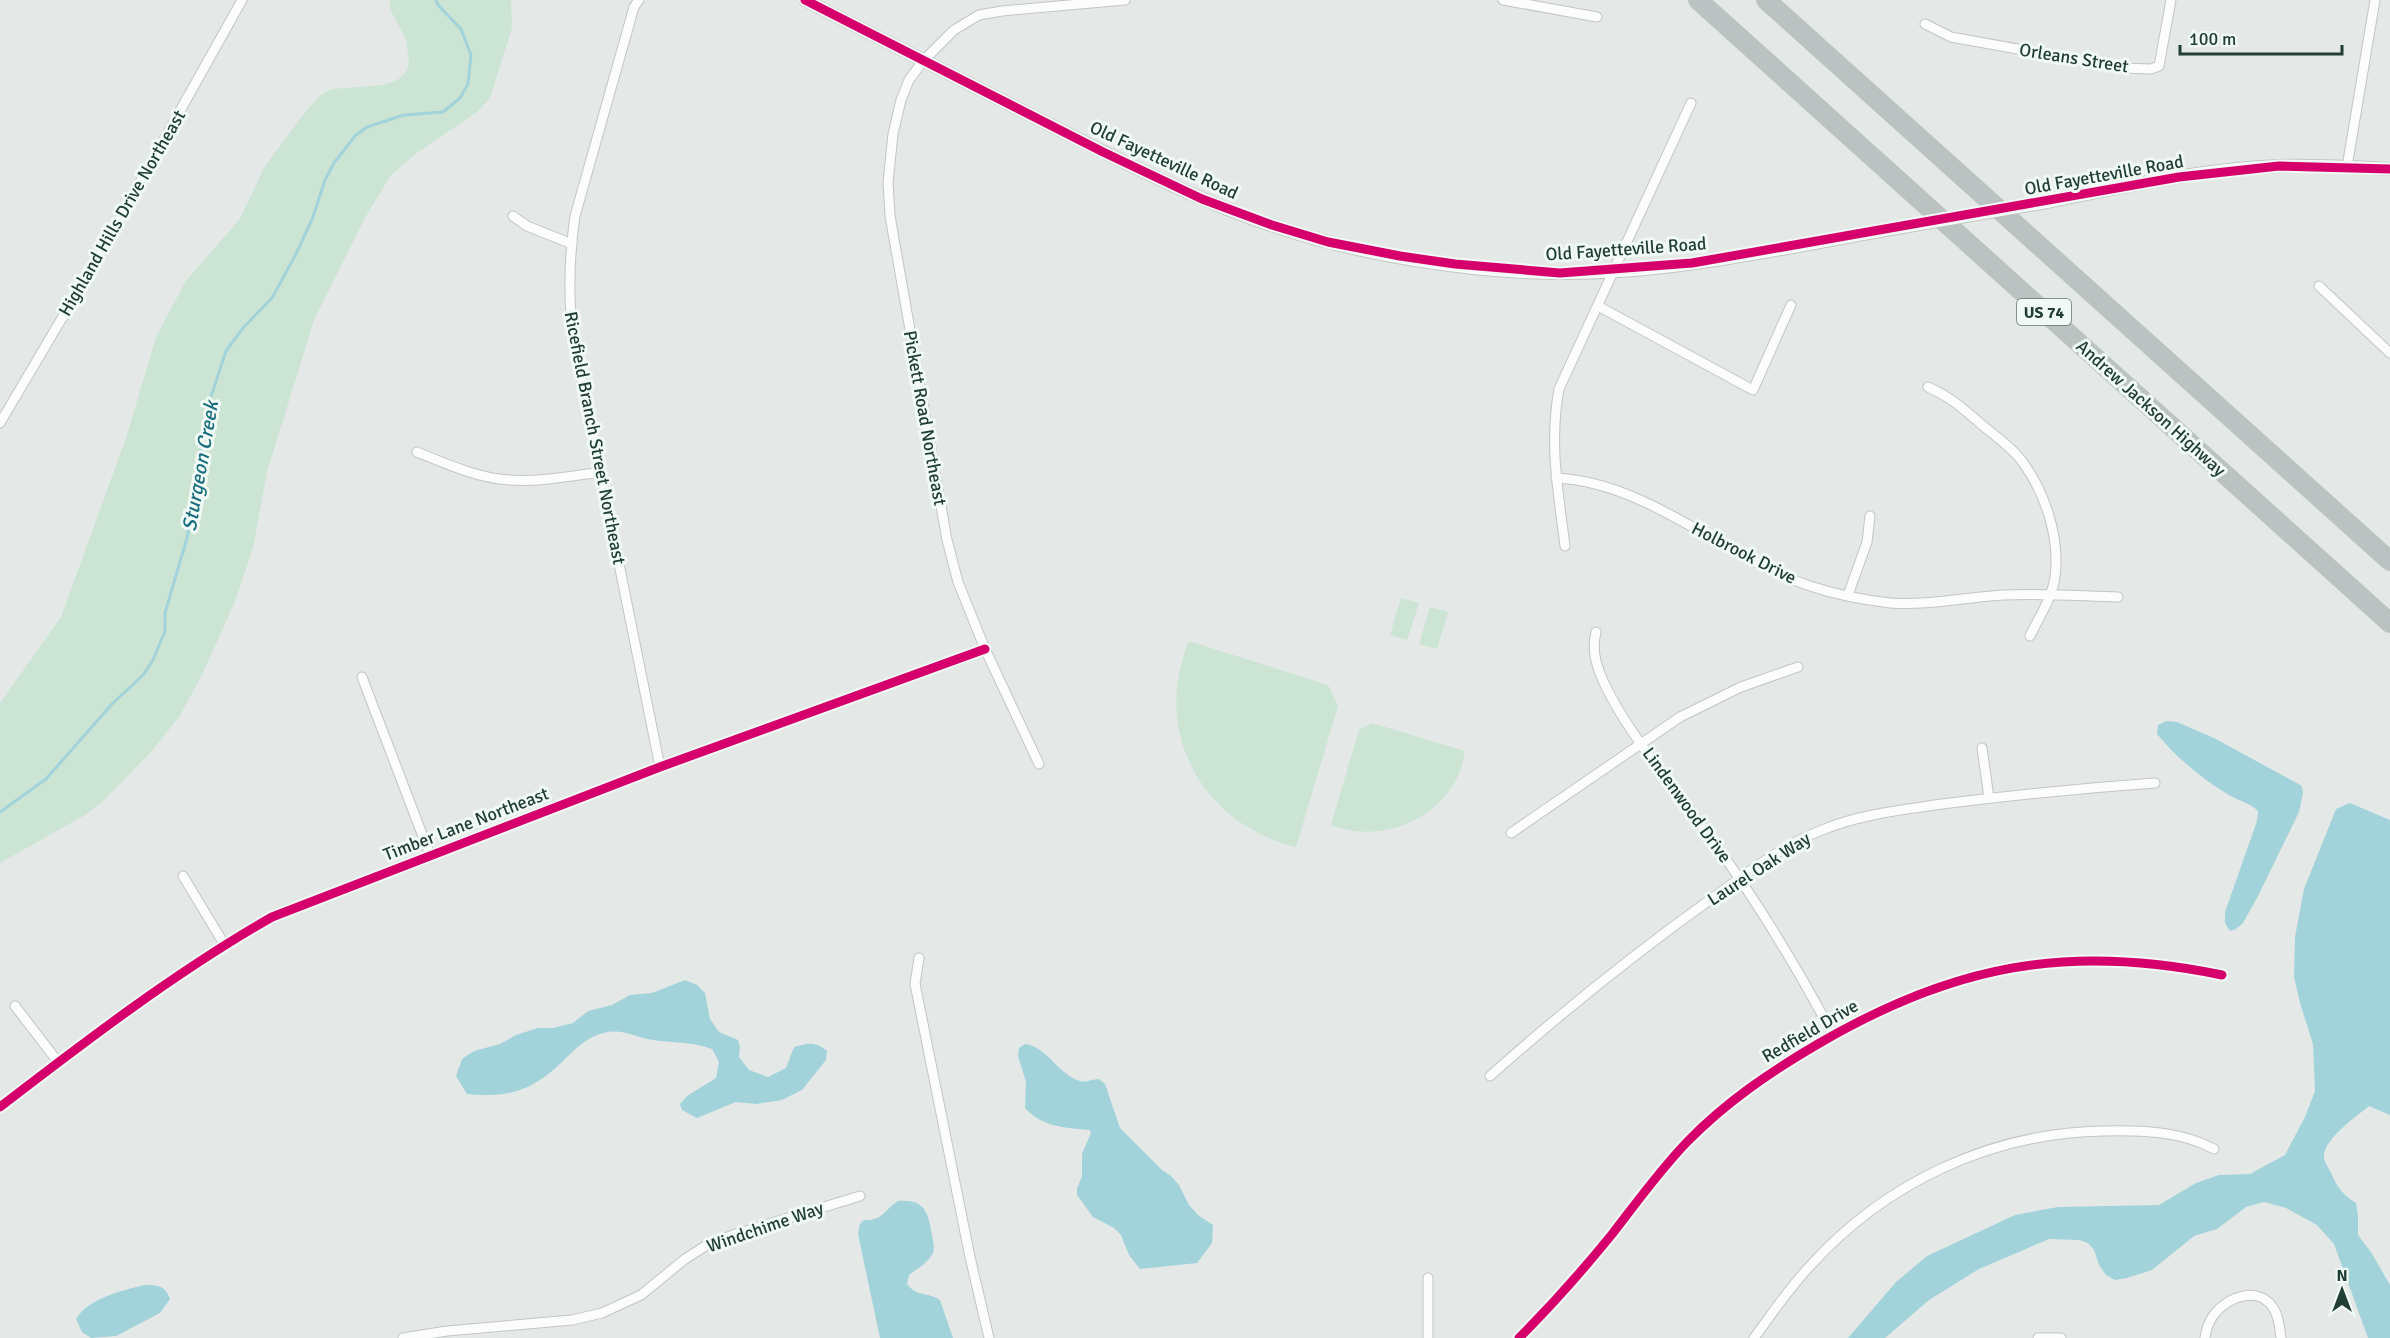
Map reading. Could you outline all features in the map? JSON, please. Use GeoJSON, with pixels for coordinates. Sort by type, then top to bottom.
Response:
{"type":"FeatureCollection","features":[{"type":"Feature","properties":{"kind":"highway","name":"Andrew Jackson Highway"},"geometry":{"type":"LineString","coordinates":[[1698,0],[2390,623]]}},
{"type":"Feature","properties":{"kind":"highway","name":"US 74"},"geometry":{"type":"LineString","coordinates":[[1766,0],[2390,561]]}},
{"type":"Feature","properties":{"kind":"street","name":"Highland Hills Drive Northeast"},"geometry":{"type":"LineString","coordinates":[[0,423],[101,252],[242,0]]}},
{"type":"Feature","properties":{"kind":"street","name":"Old Fayetteville Road"},"geometry":{"type":"LineString","coordinates":[[805,0],[1103,152],[1202,199],[1272,225],[1328,242],[1455,264],[1540,272],[1613,270],[1728,258],[2228,170],[2279,166],[2390,169]]}},
{"type":"Feature","properties":{"kind":"street","name":"Pickett Road Northeast"},"geometry":{"type":"LineString","coordinates":[[1039,764],[985,649],[961,591],[947,540],[890,216],[888,183],[898,111],[909,80],[923,61],[954,30],[980,15],[1002,11],[1125,0]]}},
{"type":"Feature","properties":{"kind":"street"},"geometry":{"type":"LineString","coordinates":[[1503,0],[1597,17]]}},
{"type":"Feature","properties":{"kind":"street","name":"Orleans Street"},"geometry":{"type":"LineString","coordinates":[[1925,24],[1951,37],[2123,68],[2151,69],[2159,66],[2171,0]]}},
{"type":"Feature","properties":{"kind":"street"},"geometry":{"type":"LineString","coordinates":[[2347,167],[2375,0]]}},
{"type":"Feature","properties":{"kind":"street","name":"Ricefield Branch Street Northeast"},"geometry":{"type":"LineString","coordinates":[[635,2],[575,216],[569,302],[572,328],[660,767]]}},
{"type":"Feature","properties":{"kind":"street"},"geometry":{"type":"LineString","coordinates":[[1565,546],[1553,456],[1554,413],[1559,388],[1691,103]]}},
{"type":"Feature","properties":{"kind":"street"},"geometry":{"type":"LineString","coordinates":[[513,216],[527,226],[572,244]]}},
{"type":"Feature","properties":{"kind":"street"},"geometry":{"type":"LineString","coordinates":[[2319,286],[2390,353]]}},
{"type":"Feature","properties":{"kind":"street"},"geometry":{"type":"LineString","coordinates":[[1598,306],[1754,390],[1791,305]]}},
{"type":"Feature","properties":{"kind":"street"},"geometry":{"type":"LineString","coordinates":[[1928,387],[1949,396],[1991,432],[2023,462],[2038,487],[2049,514],[2054,542],[2055,576],[2050,595],[2030,636]]}},
{"type":"Feature","properties":{"kind":"street"},"geometry":{"type":"LineString","coordinates":[[417,452],[481,475],[508,480],[538,480],[602,472]]}},
{"type":"Feature","properties":{"kind":"street","name":"Holbrook Drive"},"geometry":{"type":"LineString","coordinates":[[1556,478],[1579,479],[1609,486],[1710,535],[1782,575],[1811,587],[1848,595],[1891,603],[2005,595],[2118,597]]}},
{"type":"Feature","properties":{"kind":"street"},"geometry":{"type":"LineString","coordinates":[[1848,595],[1867,542],[1870,516]]}},
{"type":"Feature","properties":{"kind":"street","name":"Lindenwood Drive"},"geometry":{"type":"LineString","coordinates":[[1596,632],[1594,652],[1599,672],[1618,709],[1740,878],[1833,1035]]}},
{"type":"Feature","properties":{"kind":"street","name":"Timber Lane Northeast"},"geometry":{"type":"LineString","coordinates":[[0,1107],[58,1062],[224,944],[272,917],[660,767],[985,649]]}},
{"type":"Feature","properties":{"kind":"street"},"geometry":{"type":"LineString","coordinates":[[1512,833],[1680,717],[1722,695],[1798,668]]}},
{"type":"Feature","properties":{"kind":"street"},"geometry":{"type":"LineString","coordinates":[[362,677],[430,855]]}},
{"type":"Feature","properties":{"kind":"street"},"geometry":{"type":"LineString","coordinates":[[1982,748],[1989,798]]}},
{"type":"Feature","properties":{"kind":"street","name":"Laurel Oak Way"},"geometry":{"type":"LineString","coordinates":[[1490,1076],[1587,991],[1740,878],[1806,837],[1842,823],[1891,811],[1989,798],[2155,783]]}},
{"type":"Feature","properties":{"kind":"street"},"geometry":{"type":"LineString","coordinates":[[183,876],[224,944]]}},
{"type":"Feature","properties":{"kind":"street"},"geometry":{"type":"LineString","coordinates":[[919,958],[915,984],[989,1338]]}},
{"type":"Feature","properties":{"kind":"street","name":"Redfield Drive"},"geometry":{"type":"LineString","coordinates":[[1519,1338],[1585,1267],[1655,1179],[1702,1127],[1762,1078],[1833,1035],[1915,995],[1960,979],[2003,968],[2047,962],[2118,960],[2173,966],[2222,975]]}},
{"type":"Feature","properties":{"kind":"street"},"geometry":{"type":"LineString","coordinates":[[15,1006],[58,1062]]}},
{"type":"Feature","properties":{"kind":"street"},"geometry":{"type":"LineString","coordinates":[[1754,1338],[1810,1266],[1852,1226],[1905,1187],[1966,1157],[2028,1139],[2091,1131],[2137,1131],[2178,1136],[2200,1142],[2214,1149]]}},
{"type":"Feature","properties":{"kind":"street","name":"Windchime Way"},"geometry":{"type":"LineString","coordinates":[[402,1338],[475,1334],[572,1320],[602,1313],[641,1295],[685,1259],[707,1245],[860,1196]]}},
{"type":"Feature","properties":{"kind":"street"},"geometry":{"type":"LineString","coordinates":[[1428,1278],[1428,1338]]}},
{"type":"Feature","properties":{"kind":"street"},"geometry":{"type":"LineString","coordinates":[[2205,1338],[2212,1317],[2222,1307],[2240,1296],[2253,1295],[2266,1300],[2275,1310],[2282,1338]]}},
{"type":"Feature","properties":{"kind":"street"},"geometry":{"type":"LineString","coordinates":[[2038,1338],[2061,1338]]}},
{"type":"Feature","properties":{"kind":"green space"},"geometry":{"type":"Polygon","coordinates":[[[390,0],[511,0],[512,28],[490,98],[477,112],[414,155],[391,175],[365,218],[314,320],[267,472],[253,548],[236,599],[202,675],[179,717],[152,751],[102,802],[85,815],[0,863],[0,703],[61,617],[127,435],[156,337],[185,282],[239,220],[265,166],[306,111],[322,94],[332,89],[384,85],[399,79],[406,72],[409,63],[406,40],[390,9],[390,0]]]}},
{"type":"Feature","properties":{"kind":"green space"},"geometry":{"type":"Polygon","coordinates":[[[1401,598],[1419,603],[1407,640],[1390,635],[1401,598]]]}},
{"type":"Feature","properties":{"kind":"green space"},"geometry":{"type":"Polygon","coordinates":[[[1430,607],[1448,612],[1437,649],[1419,644],[1430,607]]]}},
{"type":"Feature","properties":{"kind":"green space"},"geometry":{"type":"Polygon","coordinates":[[[1189,641],[1328,685],[1338,706],[1296,847],[1263,835],[1234,818],[1211,796],[1193,770],[1181,740],[1176,708],[1179,675],[1189,641]]]}},
{"type":"Feature","properties":{"kind":"green space"},"geometry":{"type":"Polygon","coordinates":[[[1372,723],[1465,751],[1459,773],[1448,792],[1434,807],[1416,819],[1395,828],[1352,831],[1331,825],[1359,730],[1372,723]]]}},
{"type":"Feature","properties":{"kind":"water"},"geometry":{"type":"Polygon","coordinates":[[[2166,721],[2177,722],[2214,738],[2302,786],[2299,812],[2258,896],[2243,923],[2230,931],[2225,923],[2225,912],[2257,821],[2258,811],[2229,795],[2190,768],[2157,734],[2158,725],[2166,721]]]}},
{"type":"Feature","properties":{"kind":"water"},"geometry":{"type":"Polygon","coordinates":[[[2350,803],[2390,820],[2390,1115],[2369,1106],[2334,1136],[2328,1144],[2324,1158],[2339,1187],[2356,1203],[2358,1235],[2390,1285],[2390,1338],[2368,1338],[2334,1244],[2317,1225],[2286,1208],[2264,1202],[2246,1207],[2217,1229],[2194,1236],[2152,1270],[2127,1278],[2115,1280],[2106,1275],[2088,1243],[2079,1240],[2049,1239],[1979,1269],[1929,1300],[1885,1338],[1848,1338],[1896,1282],[1927,1256],[2015,1215],[2058,1207],[2159,1205],[2196,1183],[2219,1175],[2250,1174],[2285,1155],[2305,1117],[2315,1091],[2313,1044],[2294,977],[2295,937],[2304,889],[2336,809],[2350,803]]]}},
{"type":"Feature","properties":{"kind":"water"},"geometry":{"type":"Polygon","coordinates":[[[685,980],[697,985],[705,993],[710,1019],[719,1032],[738,1040],[739,1057],[749,1070],[768,1077],[786,1068],[794,1047],[808,1044],[815,1044],[827,1051],[826,1060],[802,1090],[782,1100],[756,1104],[736,1102],[697,1118],[682,1110],[680,1104],[687,1096],[716,1078],[719,1062],[712,1049],[698,1045],[611,1032],[587,1040],[552,1071],[530,1086],[519,1090],[495,1095],[467,1094],[456,1076],[462,1059],[474,1051],[500,1044],[516,1035],[538,1028],[553,1028],[573,1023],[588,1011],[612,1005],[630,995],[652,993],[685,980]]]}},
{"type":"Feature","properties":{"kind":"water"},"geometry":{"type":"Polygon","coordinates":[[[1025,1044],[1047,1055],[1072,1078],[1082,1081],[1099,1079],[1105,1084],[1120,1128],[1171,1176],[1198,1215],[1213,1225],[1212,1243],[1197,1263],[1140,1269],[1129,1255],[1121,1235],[1114,1228],[1093,1217],[1077,1195],[1082,1176],[1082,1154],[1091,1133],[1090,1130],[1047,1123],[1025,1108],[1026,1082],[1018,1056],[1019,1048],[1025,1044]]]}},
{"type":"Feature","properties":{"kind":"water"},"geometry":{"type":"Polygon","coordinates":[[[898,1201],[914,1202],[924,1209],[934,1244],[931,1257],[909,1275],[907,1284],[918,1293],[940,1300],[953,1338],[880,1338],[858,1234],[860,1224],[864,1220],[879,1217],[898,1201]]]}},
{"type":"Feature","properties":{"kind":"water"},"geometry":{"type":"Polygon","coordinates":[[[144,1285],[160,1287],[168,1294],[170,1299],[160,1313],[116,1336],[91,1338],[82,1332],[76,1319],[89,1306],[106,1296],[144,1285]]]}},
{"type":"Feature","properties":{"kind":"waterway","name":"Sturgeon Creek"},"geometry":{"type":"LineString","coordinates":[[0,812],[46,779],[112,704],[143,675],[153,660],[165,631],[165,613],[187,538],[196,494],[205,415],[226,351],[243,328],[272,298],[313,217],[325,180],[334,163],[355,136],[367,127],[404,115],[443,112],[460,98],[468,84],[471,55],[461,29],[436,0]]}},
{"type":"Feature","properties":{"kind":"cycle path"},"geometry":{"type":"LineString","coordinates":[[805,0],[1103,152],[1202,199],[1272,225],[1328,242],[1455,264],[1560,273],[1692,263],[2179,177],[2279,166],[2390,169]]}},
{"type":"Feature","properties":{"kind":"cycle path"},"geometry":{"type":"LineString","coordinates":[[0,1107],[99,1032],[201,960],[272,917],[660,767],[985,649]]}},
{"type":"Feature","properties":{"kind":"cycle path"},"geometry":{"type":"LineString","coordinates":[[1519,1338],[1579,1274],[1667,1164],[1702,1127],[1766,1077],[1818,1044],[1868,1017],[1916,995],[1965,979],[2013,968],[2062,962],[2113,961],[2222,975]]}}]}
